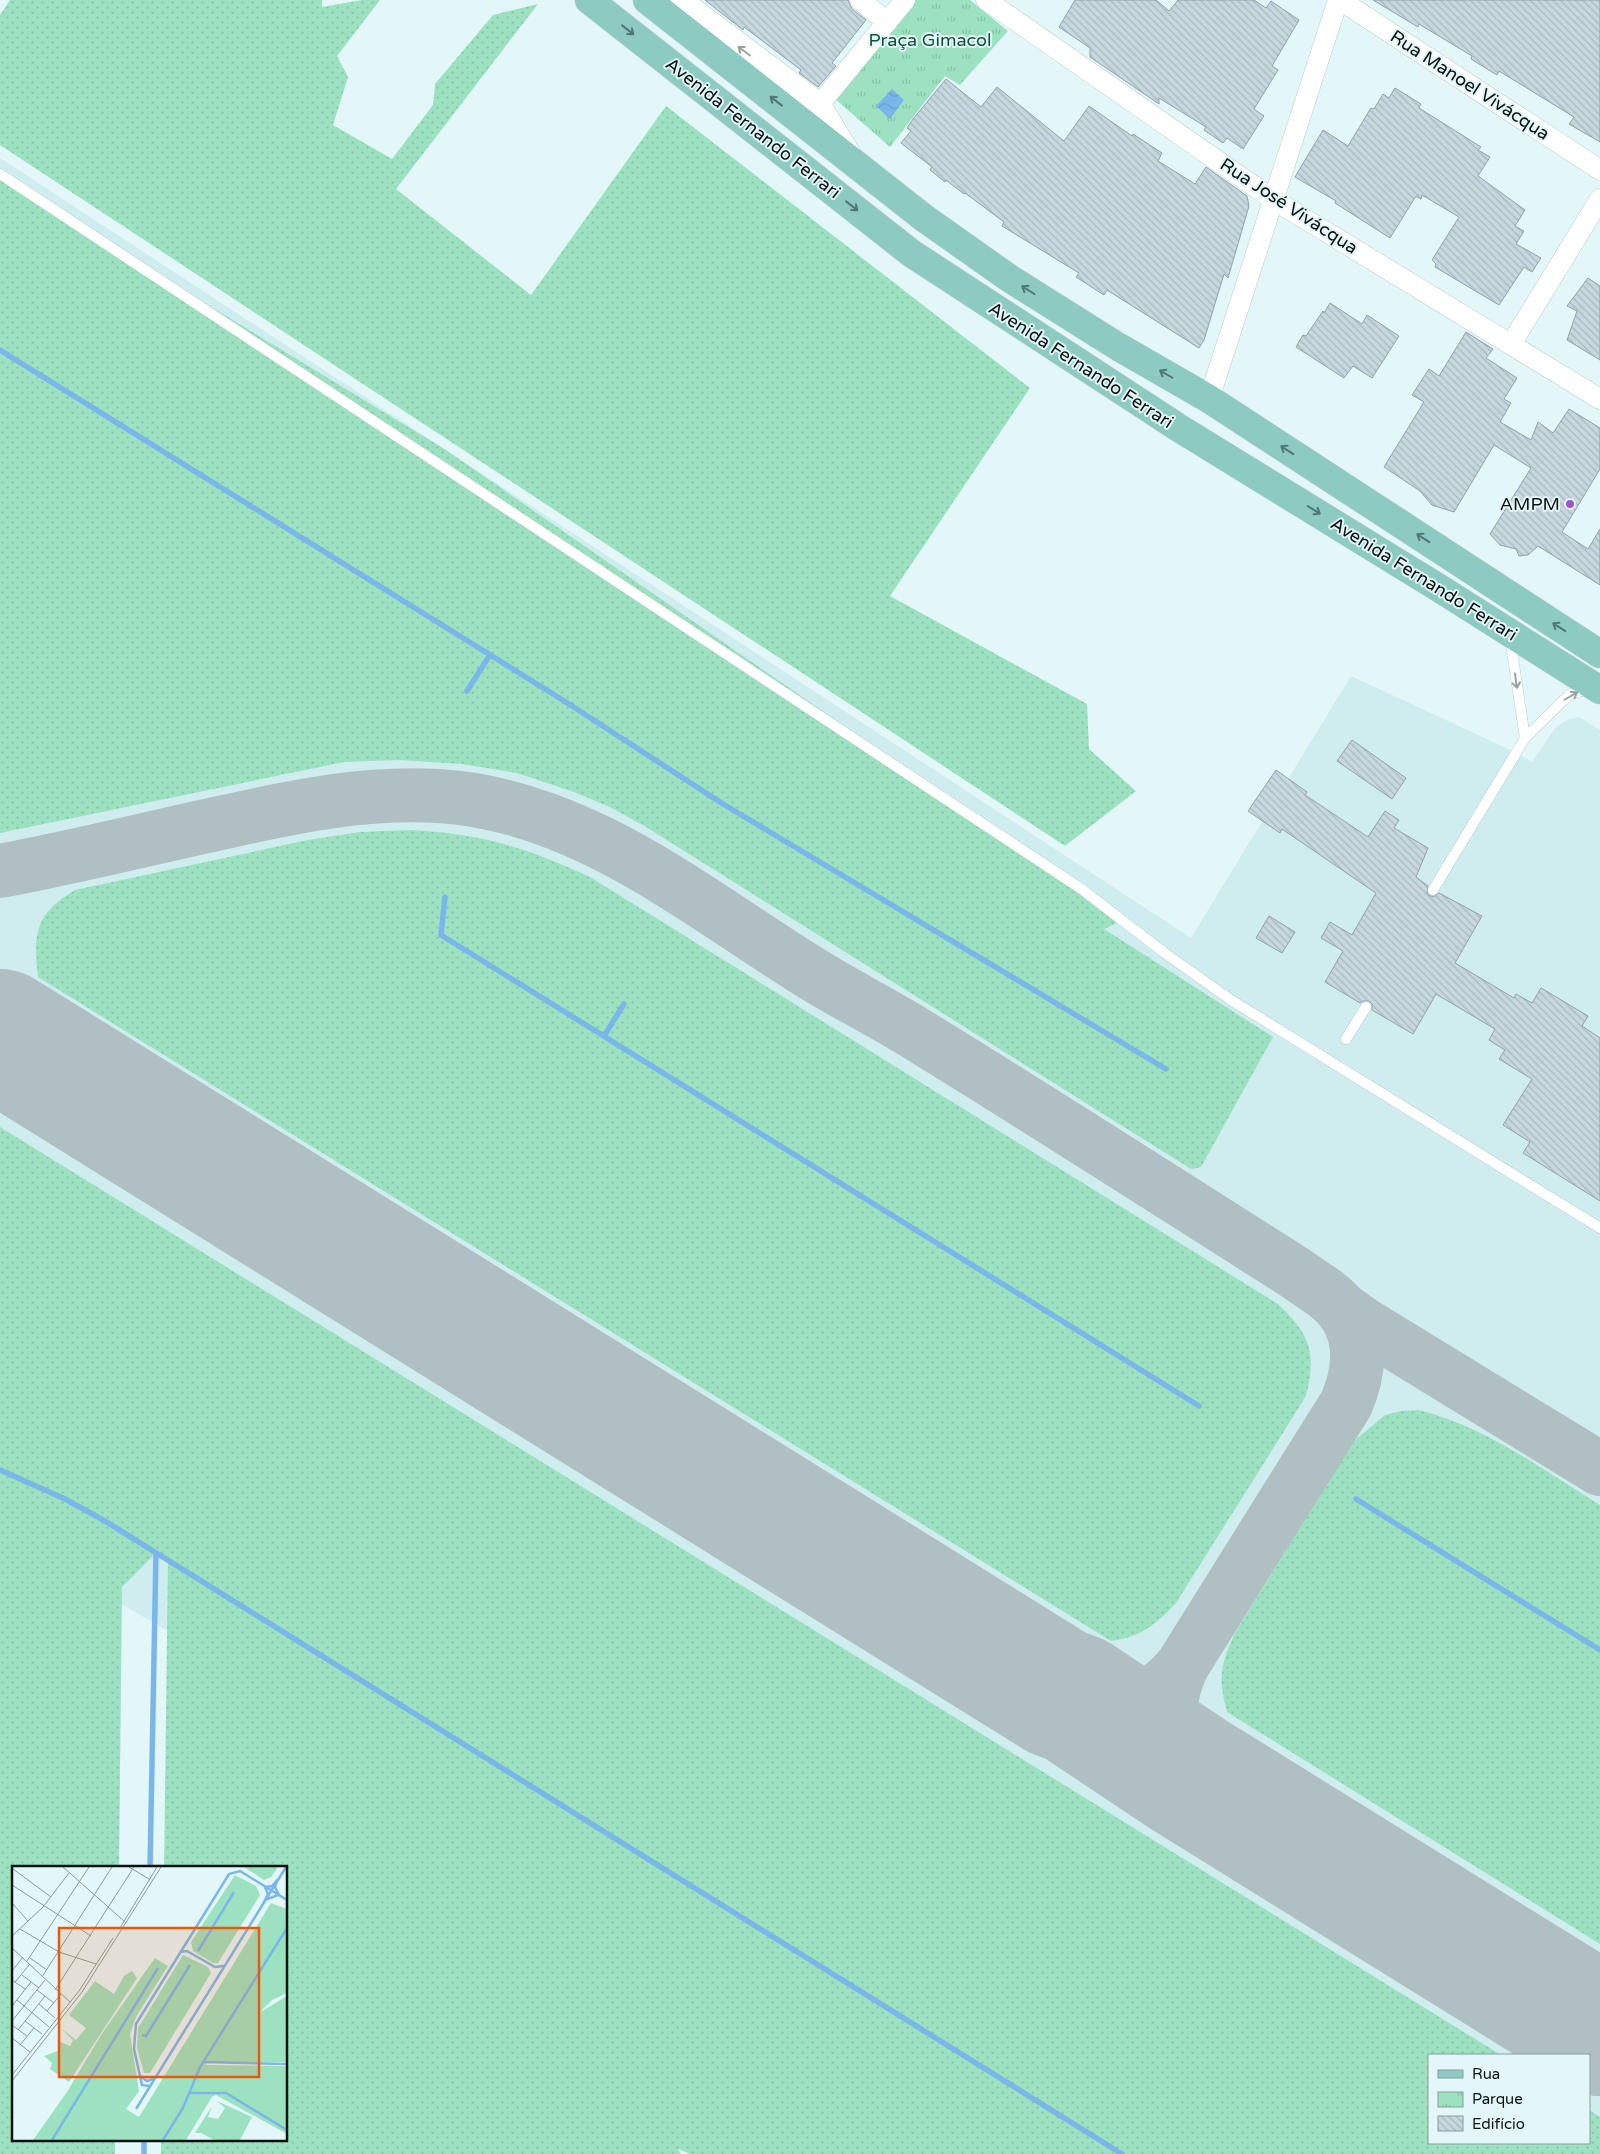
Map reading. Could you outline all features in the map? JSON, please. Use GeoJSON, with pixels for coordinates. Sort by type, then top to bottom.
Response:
{"type":"FeatureCollection","features":[{"type":"Feature","properties":{"kind":"main road","name":"Avenida Fernando Ferrari"},"geometry":{"type":"LineString","coordinates":[[589,0],[911,253],[1137,402],[1599,689]]}},
{"type":"Feature","properties":{"kind":"main road","name":"Avenida Fernando Ferrari"},"geometry":{"type":"LineString","coordinates":[[647,0],[810,114],[849,159],[924,218],[1009,278],[1116,346],[1209,398],[1600,653]]}},
{"type":"Feature","properties":{"kind":"main road"},"geometry":{"type":"LineString","coordinates":[[1209,398],[1228,457]]}},
{"type":"Feature","properties":{"kind":"street","name":"Avenida Fernando Ferrari"},"geometry":{"type":"LineString","coordinates":[[676,0],[810,114]]}},
{"type":"Feature","properties":{"kind":"street"},"geometry":{"type":"LineString","coordinates":[[860,0],[888,22]]}},
{"type":"Feature","properties":{"kind":"street"},"geometry":{"type":"LineString","coordinates":[[810,114],[905,0]]}},
{"type":"Feature","properties":{"kind":"street","name":"Rua José Vivácqua"},"geometry":{"type":"LineString","coordinates":[[986,0],[1274,200],[1600,399]]}},
{"type":"Feature","properties":{"kind":"street"},"geometry":{"type":"LineString","coordinates":[[1209,398],[1339,0]]}},
{"type":"Feature","properties":{"kind":"street","name":"Rua Manoel Vivácqua"},"geometry":{"type":"LineString","coordinates":[[1339,0],[1600,170]]}},
{"type":"Feature","properties":{"kind":"street"},"geometry":{"type":"LineString","coordinates":[[1510,344],[1600,198]]}},
{"type":"Feature","properties":{"kind":"lane"},"geometry":{"type":"LineString","coordinates":[[0,174],[1080,888],[1166,954],[1231,1000],[1600,1228]]}},
{"type":"Feature","properties":{"kind":"lane"},"geometry":{"type":"LineString","coordinates":[[1510,632],[1525,738]]}},
{"type":"Feature","properties":{"kind":"lane"},"geometry":{"type":"LineString","coordinates":[[1433,890],[1525,738],[1570,694],[1599,689]]}},
{"type":"Feature","properties":{"kind":"lane"},"geometry":{"type":"LineString","coordinates":[[1346,1039],[1366,1007]]}},
{"type":"Feature","properties":{"kind":"shaded area"},"geometry":{"type":"Polygon","coordinates":[[[0,158],[1191,938],[1351,676],[1517,753],[1532,762],[1556,727],[1569,719],[1579,717],[1600,730],[1600,2154],[1061,2154],[0,1533],[0,158]]]}},
{"type":"Feature","properties":{"kind":"green space"},"geometry":{"type":"Polygon","coordinates":[[[10,0],[322,0],[322,7],[362,0],[380,0],[337,56],[348,77],[333,125],[392,159],[433,105],[435,84],[493,15],[538,4],[396,189],[531,295],[666,106],[1030,388],[890,596],[1087,704],[1089,749],[1136,791],[1065,846],[0,145],[0,15],[10,0]]]}},
{"type":"Feature","properties":{"kind":"green space","name":"Praça Gimacol"},"geometry":{"type":"Polygon","coordinates":[[[912,0],[970,0],[1008,31],[960,85],[945,76],[890,147],[833,97],[912,0]]]}},
{"type":"Feature","properties":{"kind":"green space"},"geometry":{"type":"Polygon","coordinates":[[[0,178],[446,450],[1124,920],[1104,929],[1273,1037],[1201,1167],[1191,1169],[646,827],[610,807],[574,792],[517,773],[462,764],[399,760],[344,762],[0,833],[0,178]]]}},
{"type":"Feature","properties":{"kind":"green space"},"geometry":{"type":"Polygon","coordinates":[[[410,830],[459,835],[503,844],[524,850],[590,877],[1278,1304],[1289,1315],[1304,1335],[1308,1345],[1311,1368],[1306,1396],[1176,1603],[1169,1611],[1147,1629],[1130,1637],[1111,1641],[38,977],[37,936],[44,916],[75,890],[308,840],[360,832],[410,830]]]}},
{"type":"Feature","properties":{"kind":"green space"},"geometry":{"type":"Polygon","coordinates":[[[0,1127],[1499,2054],[1428,2054],[1428,2144],[1590,2144],[1590,2111],[1600,2117],[1600,2154],[690,2154],[678,2149],[681,2154],[161,2154],[161,2142],[288,2142],[288,1866],[164,1866],[168,1560],[156,1553],[122,1587],[119,1866],[12,1866],[12,2142],[115,2142],[115,2154],[0,2154],[0,1127]]]}},
{"type":"Feature","properties":{"kind":"green space"},"geometry":{"type":"Polygon","coordinates":[[[1419,1410],[1444,1417],[1513,1450],[1600,1505],[1600,1944],[1227,1712],[1222,1690],[1222,1672],[1226,1654],[1235,1633],[1354,1441],[1385,1415],[1401,1411],[1419,1410]]]}},
{"type":"Feature","properties":{"kind":"water"},"geometry":{"type":"Polygon","coordinates":[[[892,89],[904,100],[890,119],[876,106],[892,89]]]}},
{"type":"Feature","properties":{"kind":"building"},"geometry":{"type":"Polygon","coordinates":[[[705,0],[848,0],[852,9],[866,20],[832,63],[836,66],[818,87],[799,73],[801,70],[744,27],[743,30],[705,0]]]}},
{"type":"Feature","properties":{"kind":"building"},"geometry":{"type":"Polygon","coordinates":[[[1075,0],[1156,0],[1169,11],[1178,0],[1254,0],[1266,8],[1271,1],[1299,20],[1272,66],[1278,70],[1254,109],[1264,116],[1243,149],[1227,138],[1223,143],[1204,130],[1206,127],[1159,98],[1159,104],[1090,57],[1090,48],[1059,27],[1075,0]]]}},
{"type":"Feature","properties":{"kind":"building"},"geometry":{"type":"Polygon","coordinates":[[[1373,0],[1600,0],[1600,142],[1569,124],[1574,117],[1499,71],[1497,75],[1471,59],[1472,56],[1419,24],[1418,27],[1373,0]]]}},
{"type":"Feature","properties":{"kind":"building"},"geometry":{"type":"Polygon","coordinates":[[[946,79],[981,107],[997,87],[1064,141],[1089,106],[1132,136],[1133,134],[1162,153],[1158,161],[1195,184],[1206,167],[1247,196],[1249,206],[1228,278],[1224,274],[1204,340],[1199,348],[1107,290],[1104,295],[1076,277],[1079,273],[1002,226],[1004,222],[946,180],[945,182],[930,170],[932,167],[901,143],[911,131],[907,128],[913,119],[946,79]]]}},
{"type":"Feature","properties":{"kind":"building"},"geometry":{"type":"Polygon","coordinates":[[[1395,88],[1421,104],[1419,108],[1481,147],[1478,150],[1490,157],[1478,176],[1525,210],[1515,226],[1524,231],[1516,244],[1541,258],[1532,272],[1524,267],[1499,305],[1435,267],[1436,264],[1432,260],[1459,217],[1422,195],[1421,199],[1416,196],[1390,238],[1335,203],[1336,201],[1295,177],[1323,130],[1348,146],[1371,108],[1374,109],[1383,94],[1389,98],[1395,88]]]}},
{"type":"Feature","properties":{"kind":"building"},"geometry":{"type":"Polygon","coordinates":[[[1588,278],[1600,286],[1600,360],[1567,340],[1577,311],[1567,306],[1588,278]]]}},
{"type":"Feature","properties":{"kind":"building"},"geometry":{"type":"Polygon","coordinates":[[[1330,303],[1362,324],[1367,315],[1399,336],[1372,378],[1353,366],[1344,378],[1296,347],[1303,335],[1306,336],[1330,303]]]}},
{"type":"Feature","properties":{"kind":"building"},"geometry":{"type":"Polygon","coordinates":[[[1466,332],[1493,349],[1486,358],[1517,378],[1504,399],[1511,403],[1500,422],[1531,440],[1538,422],[1553,433],[1569,409],[1600,428],[1600,469],[1562,532],[1588,549],[1600,529],[1600,585],[1538,546],[1528,555],[1519,556],[1516,549],[1500,545],[1490,534],[1531,468],[1494,445],[1454,512],[1432,505],[1420,491],[1384,467],[1424,402],[1412,395],[1429,369],[1439,376],[1466,332]]]}},
{"type":"Feature","properties":{"kind":"building"},"geometry":{"type":"Polygon","coordinates":[[[1352,740],[1406,778],[1392,799],[1337,761],[1352,740]]]}},
{"type":"Feature","properties":{"kind":"building"},"geometry":{"type":"Polygon","coordinates":[[[1276,770],[1307,792],[1305,795],[1368,837],[1385,811],[1399,820],[1394,828],[1428,848],[1416,877],[1428,886],[1427,894],[1433,897],[1439,893],[1482,916],[1455,963],[1514,998],[1516,994],[1532,1003],[1541,988],[1588,1016],[1582,1026],[1600,1038],[1600,1201],[1523,1153],[1530,1142],[1503,1125],[1532,1079],[1499,1059],[1505,1050],[1489,1040],[1495,1029],[1436,994],[1413,1034],[1372,1010],[1372,1004],[1369,1001],[1360,1003],[1325,982],[1343,951],[1321,938],[1330,922],[1352,935],[1376,893],[1282,829],[1280,833],[1248,811],[1276,770]]]}},
{"type":"Feature","properties":{"kind":"building"},"geometry":{"type":"Polygon","coordinates":[[[1269,916],[1295,932],[1282,953],[1256,938],[1269,916]]]}},
{"type":"Feature","properties":{"kind":"waterway"},"geometry":{"type":"LineString","coordinates":[[0,350],[569,704],[723,804],[1166,1069]]}},
{"type":"Feature","properties":{"kind":"waterway"},"geometry":{"type":"LineString","coordinates":[[467,691],[490,655]]}},
{"type":"Feature","properties":{"kind":"waterway"},"geometry":{"type":"LineString","coordinates":[[445,897],[441,935],[1199,1406]]}},
{"type":"Feature","properties":{"kind":"waterway"},"geometry":{"type":"LineString","coordinates":[[604,1036],[624,1004]]}},
{"type":"Feature","properties":{"kind":"waterway"},"geometry":{"type":"LineString","coordinates":[[0,1470],[65,1499],[105,1521],[1122,2154]]}},
{"type":"Feature","properties":{"kind":"waterway"},"geometry":{"type":"LineString","coordinates":[[1356,1499],[1600,1650]]}},
{"type":"Feature","properties":{"kind":"waterway"},"geometry":{"type":"LineString","coordinates":[[150,1866],[156,1553]]}},
{"type":"Feature","properties":{"kind":"waterway"},"geometry":{"type":"LineString","coordinates":[[144,2142],[144,2154]]}},
{"type":"Feature","properties":{"kind":"taxiway"},"geometry":{"type":"LineString","coordinates":[[0,871],[278,811],[357,798],[411,795],[438,796],[490,803],[540,817],[588,837],[634,860],[679,887],[811,973],[958,1060],[1294,1272],[1326,1294],[1365,1325],[1600,1469]]}},
{"type":"Feature","properties":{"kind":"taxiway"},"geometry":{"type":"LineString","coordinates":[[1075,1699],[1107,1704],[1134,1701],[1158,1689],[1182,1666],[1346,1404],[1355,1376],[1357,1348],[1350,1322],[1342,1309],[1331,1298]]}},
{"type":"Feature","properties":{"kind":"taxiway"},"geometry":{"type":"LineString","coordinates":[[1182,1666],[1172,1696],[1171,1708],[1174,1733],[1189,1775]]}},
{"type":"Feature","properties":{"kind":"runway"},"geometry":{"type":"LineString","coordinates":[[0,1035],[1058,1693],[1075,1699],[1189,1775],[1600,2030]]}},
{"type":"Feature","properties":{"kind":"place","name":"AMPM"},"geometry":{"type":"Point","coordinates":[1570,504]}}]}
